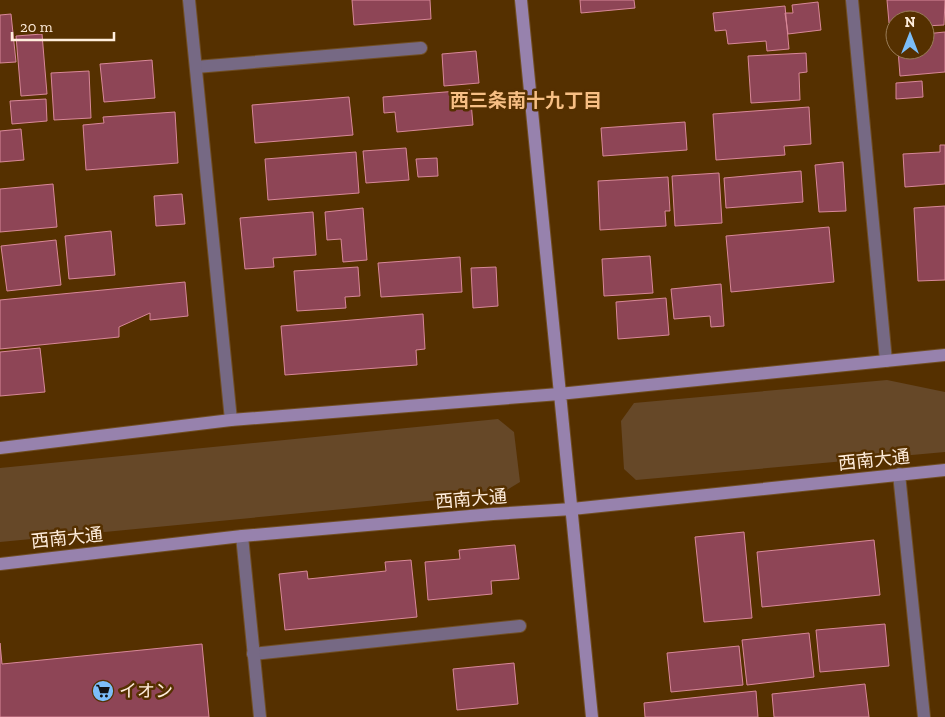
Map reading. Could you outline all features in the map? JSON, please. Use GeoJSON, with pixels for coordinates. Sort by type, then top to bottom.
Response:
{"type":"FeatureCollection","features":[{"type":"Feature","properties":{"kind":"street"},"geometry":{"type":"LineString","coordinates":[[189,0],[231,420]]}},
{"type":"Feature","properties":{"kind":"street"},"geometry":{"type":"LineString","coordinates":[[521,0],[592,717]]}},
{"type":"Feature","properties":{"kind":"street"},"geometry":{"type":"LineString","coordinates":[[852,0],[886,360]]}},
{"type":"Feature","properties":{"kind":"street"},"geometry":{"type":"LineString","coordinates":[[196,67],[421,48]]}},
{"type":"Feature","properties":{"kind":"street"},"geometry":{"type":"LineString","coordinates":[[0,448],[231,420],[559,394],[945,355]]}},
{"type":"Feature","properties":{"kind":"street","name":"西南大通"},"geometry":{"type":"LineString","coordinates":[[0,564],[242,536],[572,509],[945,470]]}},
{"type":"Feature","properties":{"kind":"street"},"geometry":{"type":"LineString","coordinates":[[899,474],[924,717]]}},
{"type":"Feature","properties":{"kind":"street"},"geometry":{"type":"LineString","coordinates":[[242,536],[260,717]]}},
{"type":"Feature","properties":{"kind":"street"},"geometry":{"type":"LineString","coordinates":[[253,654],[520,626]]}},
{"type":"Feature","properties":{"kind":"shaded area"},"geometry":{"type":"Polygon","coordinates":[[[887,380],[945,392],[945,452],[636,480],[624,469],[621,421],[634,403],[887,380]]]}},
{"type":"Feature","properties":{"kind":"shaded area"},"geometry":{"type":"Polygon","coordinates":[[[498,419],[514,432],[520,482],[500,494],[0,542],[0,468],[498,419]]]}},
{"type":"Feature","properties":{"kind":"building"},"geometry":{"type":"Polygon","coordinates":[[[352,0],[430,0],[431,19],[354,25],[352,0]]]}},
{"type":"Feature","properties":{"kind":"building"},"geometry":{"type":"Polygon","coordinates":[[[580,0],[634,0],[635,8],[581,13],[580,0]]]}},
{"type":"Feature","properties":{"kind":"building"},"geometry":{"type":"Polygon","coordinates":[[[887,0],[945,0],[944,25],[935,25],[935,10],[888,10],[887,0]]]}},
{"type":"Feature","properties":{"kind":"building"},"geometry":{"type":"Polygon","coordinates":[[[818,2],[821,30],[788,34],[785,13],[793,13],[792,5],[818,2]]]}},
{"type":"Feature","properties":{"kind":"building"},"geometry":{"type":"Polygon","coordinates":[[[785,6],[789,49],[767,51],[766,41],[728,44],[726,30],[715,31],[713,13],[785,6]]]}},
{"type":"Feature","properties":{"kind":"building"},"geometry":{"type":"Polygon","coordinates":[[[11,14],[16,62],[0,63],[0,15],[11,14]]]}},
{"type":"Feature","properties":{"kind":"building"},"geometry":{"type":"Polygon","coordinates":[[[945,32],[945,72],[900,76],[899,60],[935,60],[935,33],[945,32]]]}},
{"type":"Feature","properties":{"kind":"building"},"geometry":{"type":"Polygon","coordinates":[[[42,34],[47,94],[21,96],[16,36],[42,34]]]}},
{"type":"Feature","properties":{"kind":"building"},"geometry":{"type":"Polygon","coordinates":[[[476,51],[479,83],[444,86],[442,54],[476,51]]]}},
{"type":"Feature","properties":{"kind":"building"},"geometry":{"type":"Polygon","coordinates":[[[806,53],[807,72],[799,73],[800,100],[751,103],[748,56],[806,53]]]}},
{"type":"Feature","properties":{"kind":"building"},"geometry":{"type":"Polygon","coordinates":[[[152,60],[155,98],[104,102],[100,64],[152,60]]]}},
{"type":"Feature","properties":{"kind":"building"},"geometry":{"type":"Polygon","coordinates":[[[89,71],[91,118],[54,120],[51,73],[89,71]]]}},
{"type":"Feature","properties":{"kind":"building"},"geometry":{"type":"Polygon","coordinates":[[[922,81],[923,97],[896,99],[896,83],[922,81]]]}},
{"type":"Feature","properties":{"kind":"building"},"geometry":{"type":"Polygon","coordinates":[[[470,90],[473,125],[397,132],[395,112],[384,113],[383,97],[470,90]]]}},
{"type":"Feature","properties":{"kind":"building"},"geometry":{"type":"Polygon","coordinates":[[[349,97],[353,135],[255,143],[252,105],[349,97]]]}},
{"type":"Feature","properties":{"kind":"building"},"geometry":{"type":"Polygon","coordinates":[[[46,99],[47,121],[12,124],[10,101],[46,99]]]}},
{"type":"Feature","properties":{"kind":"building"},"geometry":{"type":"Polygon","coordinates":[[[809,107],[811,144],[784,146],[785,155],[716,160],[713,114],[809,107]]]}},
{"type":"Feature","properties":{"kind":"building"},"geometry":{"type":"Polygon","coordinates":[[[175,112],[178,163],[86,170],[83,125],[104,123],[103,117],[175,112]]]}},
{"type":"Feature","properties":{"kind":"building"},"geometry":{"type":"Polygon","coordinates":[[[685,122],[687,150],[603,156],[601,128],[685,122]]]}},
{"type":"Feature","properties":{"kind":"building"},"geometry":{"type":"Polygon","coordinates":[[[21,129],[24,160],[0,162],[0,131],[21,129]]]}},
{"type":"Feature","properties":{"kind":"building"},"geometry":{"type":"Polygon","coordinates":[[[940,145],[945,145],[945,184],[905,187],[903,154],[940,152],[940,145]]]}},
{"type":"Feature","properties":{"kind":"building"},"geometry":{"type":"Polygon","coordinates":[[[406,148],[409,180],[366,183],[363,151],[406,148]]]}},
{"type":"Feature","properties":{"kind":"building"},"geometry":{"type":"Polygon","coordinates":[[[356,152],[359,193],[268,200],[265,159],[356,152]]]}},
{"type":"Feature","properties":{"kind":"building"},"geometry":{"type":"Polygon","coordinates":[[[437,158],[438,176],[418,177],[416,159],[437,158]]]}},
{"type":"Feature","properties":{"kind":"building"},"geometry":{"type":"Polygon","coordinates":[[[843,162],[846,211],[819,212],[815,165],[843,162]]]}},
{"type":"Feature","properties":{"kind":"building"},"geometry":{"type":"Polygon","coordinates":[[[801,171],[803,202],[726,208],[724,178],[801,171]]]}},
{"type":"Feature","properties":{"kind":"building"},"geometry":{"type":"Polygon","coordinates":[[[719,173],[722,223],[675,226],[672,176],[719,173]]]}},
{"type":"Feature","properties":{"kind":"building"},"geometry":{"type":"Polygon","coordinates":[[[668,177],[670,211],[665,211],[666,226],[600,230],[598,181],[668,177]]]}},
{"type":"Feature","properties":{"kind":"building"},"geometry":{"type":"Polygon","coordinates":[[[53,184],[57,227],[0,232],[0,189],[53,184]]]}},
{"type":"Feature","properties":{"kind":"building"},"geometry":{"type":"Polygon","coordinates":[[[182,194],[185,224],[156,226],[154,196],[182,194]]]}},
{"type":"Feature","properties":{"kind":"building"},"geometry":{"type":"Polygon","coordinates":[[[945,206],[945,280],[918,281],[914,208],[945,206]]]}},
{"type":"Feature","properties":{"kind":"building"},"geometry":{"type":"Polygon","coordinates":[[[363,208],[367,260],[343,262],[341,239],[327,240],[325,212],[363,208]]]}},
{"type":"Feature","properties":{"kind":"building"},"geometry":{"type":"Polygon","coordinates":[[[313,212],[316,255],[273,258],[274,267],[245,269],[240,218],[313,212]]]}},
{"type":"Feature","properties":{"kind":"building"},"geometry":{"type":"Polygon","coordinates":[[[829,227],[834,282],[731,292],[726,236],[829,227]]]}},
{"type":"Feature","properties":{"kind":"building"},"geometry":{"type":"Polygon","coordinates":[[[111,231],[115,275],[69,279],[65,236],[111,231]]]}},
{"type":"Feature","properties":{"kind":"building"},"geometry":{"type":"Polygon","coordinates":[[[56,240],[61,285],[7,291],[1,246],[56,240]]]}},
{"type":"Feature","properties":{"kind":"building"},"geometry":{"type":"Polygon","coordinates":[[[650,256],[653,293],[604,296],[602,259],[650,256]]]}},
{"type":"Feature","properties":{"kind":"building"},"geometry":{"type":"Polygon","coordinates":[[[460,257],[462,292],[381,297],[378,263],[460,257]]]}},
{"type":"Feature","properties":{"kind":"building"},"geometry":{"type":"Polygon","coordinates":[[[358,267],[360,296],[345,297],[346,308],[297,311],[294,271],[358,267]]]}},
{"type":"Feature","properties":{"kind":"building"},"geometry":{"type":"Polygon","coordinates":[[[496,267],[498,306],[473,308],[471,268],[496,267]]]}},
{"type":"Feature","properties":{"kind":"building"},"geometry":{"type":"Polygon","coordinates":[[[185,282],[188,316],[150,320],[150,313],[119,327],[119,337],[0,349],[0,300],[185,282]]]}},
{"type":"Feature","properties":{"kind":"building"},"geometry":{"type":"Polygon","coordinates":[[[721,284],[724,326],[711,327],[710,316],[674,319],[671,289],[721,284]]]}},
{"type":"Feature","properties":{"kind":"building"},"geometry":{"type":"Polygon","coordinates":[[[666,298],[669,335],[618,339],[616,302],[666,298]]]}},
{"type":"Feature","properties":{"kind":"building"},"geometry":{"type":"Polygon","coordinates":[[[423,314],[425,349],[416,350],[417,365],[285,375],[281,326],[423,314]]]}},
{"type":"Feature","properties":{"kind":"building"},"geometry":{"type":"Polygon","coordinates":[[[40,348],[45,392],[0,396],[0,352],[40,348]]]}},
{"type":"Feature","properties":{"kind":"building"},"geometry":{"type":"Polygon","coordinates":[[[744,532],[752,618],[704,622],[695,537],[744,532]]]}},
{"type":"Feature","properties":{"kind":"building"},"geometry":{"type":"Polygon","coordinates":[[[874,540],[880,595],[762,607],[757,552],[874,540]]]}},
{"type":"Feature","properties":{"kind":"building"},"geometry":{"type":"Polygon","coordinates":[[[515,545],[519,579],[491,581],[492,594],[428,600],[425,562],[460,559],[459,550],[515,545]]]}},
{"type":"Feature","properties":{"kind":"building"},"geometry":{"type":"Polygon","coordinates":[[[411,560],[417,617],[285,630],[279,574],[307,571],[308,579],[386,571],[385,562],[411,560]]]}},
{"type":"Feature","properties":{"kind":"building"},"geometry":{"type":"Polygon","coordinates":[[[885,624],[889,666],[820,672],[816,630],[885,624]]]}},
{"type":"Feature","properties":{"kind":"building"},"geometry":{"type":"Polygon","coordinates":[[[809,633],[814,677],[747,685],[742,640],[809,633]]]}},
{"type":"Feature","properties":{"kind":"building","name":"イオン"},"geometry":{"type":"Polygon","coordinates":[[[0,643],[2,664],[202,644],[209,717],[0,717],[0,643]]]}},
{"type":"Feature","properties":{"kind":"building"},"geometry":{"type":"Polygon","coordinates":[[[739,646],[743,685],[671,692],[667,653],[739,646]]]}},
{"type":"Feature","properties":{"kind":"building"},"geometry":{"type":"Polygon","coordinates":[[[514,663],[518,704],[457,710],[453,669],[514,663]]]}},
{"type":"Feature","properties":{"kind":"building"},"geometry":{"type":"Polygon","coordinates":[[[865,684],[869,717],[774,717],[772,694],[865,684]]]}},
{"type":"Feature","properties":{"kind":"building"},"geometry":{"type":"Polygon","coordinates":[[[756,691],[758,717],[645,717],[644,703],[756,691]]]}},
{"type":"Feature","properties":{"kind":"place","name":"イオン"},"geometry":{"type":"Point","coordinates":[103,691]}},
{"type":"Feature","properties":{"kind":"district","name":"西三条南十九丁目"},"geometry":{"type":"Point","coordinates":[526,100]}}]}
